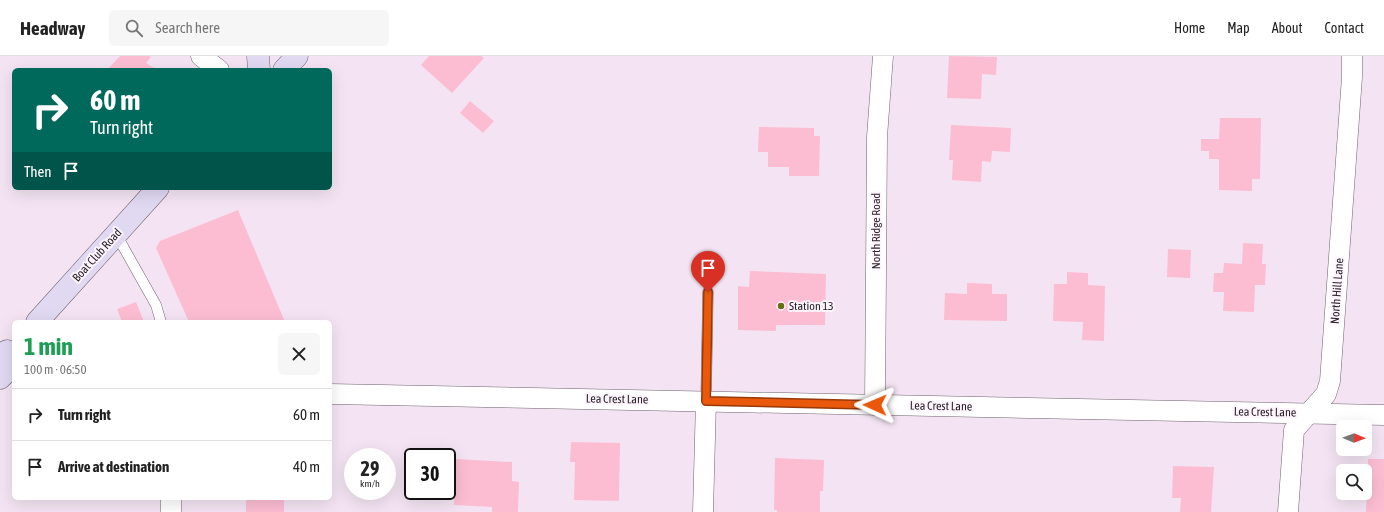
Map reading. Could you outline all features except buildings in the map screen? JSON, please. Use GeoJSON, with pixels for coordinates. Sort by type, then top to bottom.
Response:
{"type":"FeatureCollection","features":[{"type":"Feature","properties":{"kind":"main road"},"geometry":{"type":"LineString","coordinates":[[258,56],[259,68]]}},
{"type":"Feature","properties":{"kind":"main road"},"geometry":{"type":"LineString","coordinates":[[286,68],[296,56]]}},
{"type":"Feature","properties":{"kind":"main road","name":"Boat Club Road"},"geometry":{"type":"LineString","coordinates":[[38,320],[156,190]]}},
{"type":"Feature","properties":{"kind":"main road"},"geometry":{"type":"LineString","coordinates":[[0,378],[5,373],[7,349]]}},
{"type":"Feature","properties":{"kind":"street"},"geometry":{"type":"LineString","coordinates":[[201,56],[216,68]]}},
{"type":"Feature","properties":{"kind":"street","name":"North Ridge Road"},"geometry":{"type":"LineString","coordinates":[[875,405],[877,137],[883,56]]}},
{"type":"Feature","properties":{"kind":"street","name":"North Hill Lane"},"geometry":{"type":"LineString","coordinates":[[1288,512],[1294,430],[1326,394],[1330,381],[1352,84],[1352,56]]}},
{"type":"Feature","properties":{"kind":"street","name":"Lea Crest Lane"},"geometry":{"type":"LineString","coordinates":[[332,394],[1384,415]]}},
{"type":"Feature","properties":{"kind":"street"},"geometry":{"type":"LineString","coordinates":[[703,512],[706,401]]}},
{"type":"Feature","properties":{"kind":"street"},"geometry":{"type":"LineString","coordinates":[[171,500],[171,512]]}},
{"type":"Feature","properties":{"kind":"lane"},"geometry":{"type":"LineString","coordinates":[[116,234],[156,305],[160,320]]}},
{"type":"Feature","properties":{"kind":"lane"},"geometry":{"type":"LineString","coordinates":[[706,401],[708,292]]}},
{"type":"Feature","properties":{"kind":"place","name":"Station 13"},"geometry":{"type":"Point","coordinates":[781,306]}},
{"type":"Feature","properties":{"kind":"route"},"geometry":{"type":"LineString","coordinates":[[708,292],[706,401],[875,405]]}}]}
